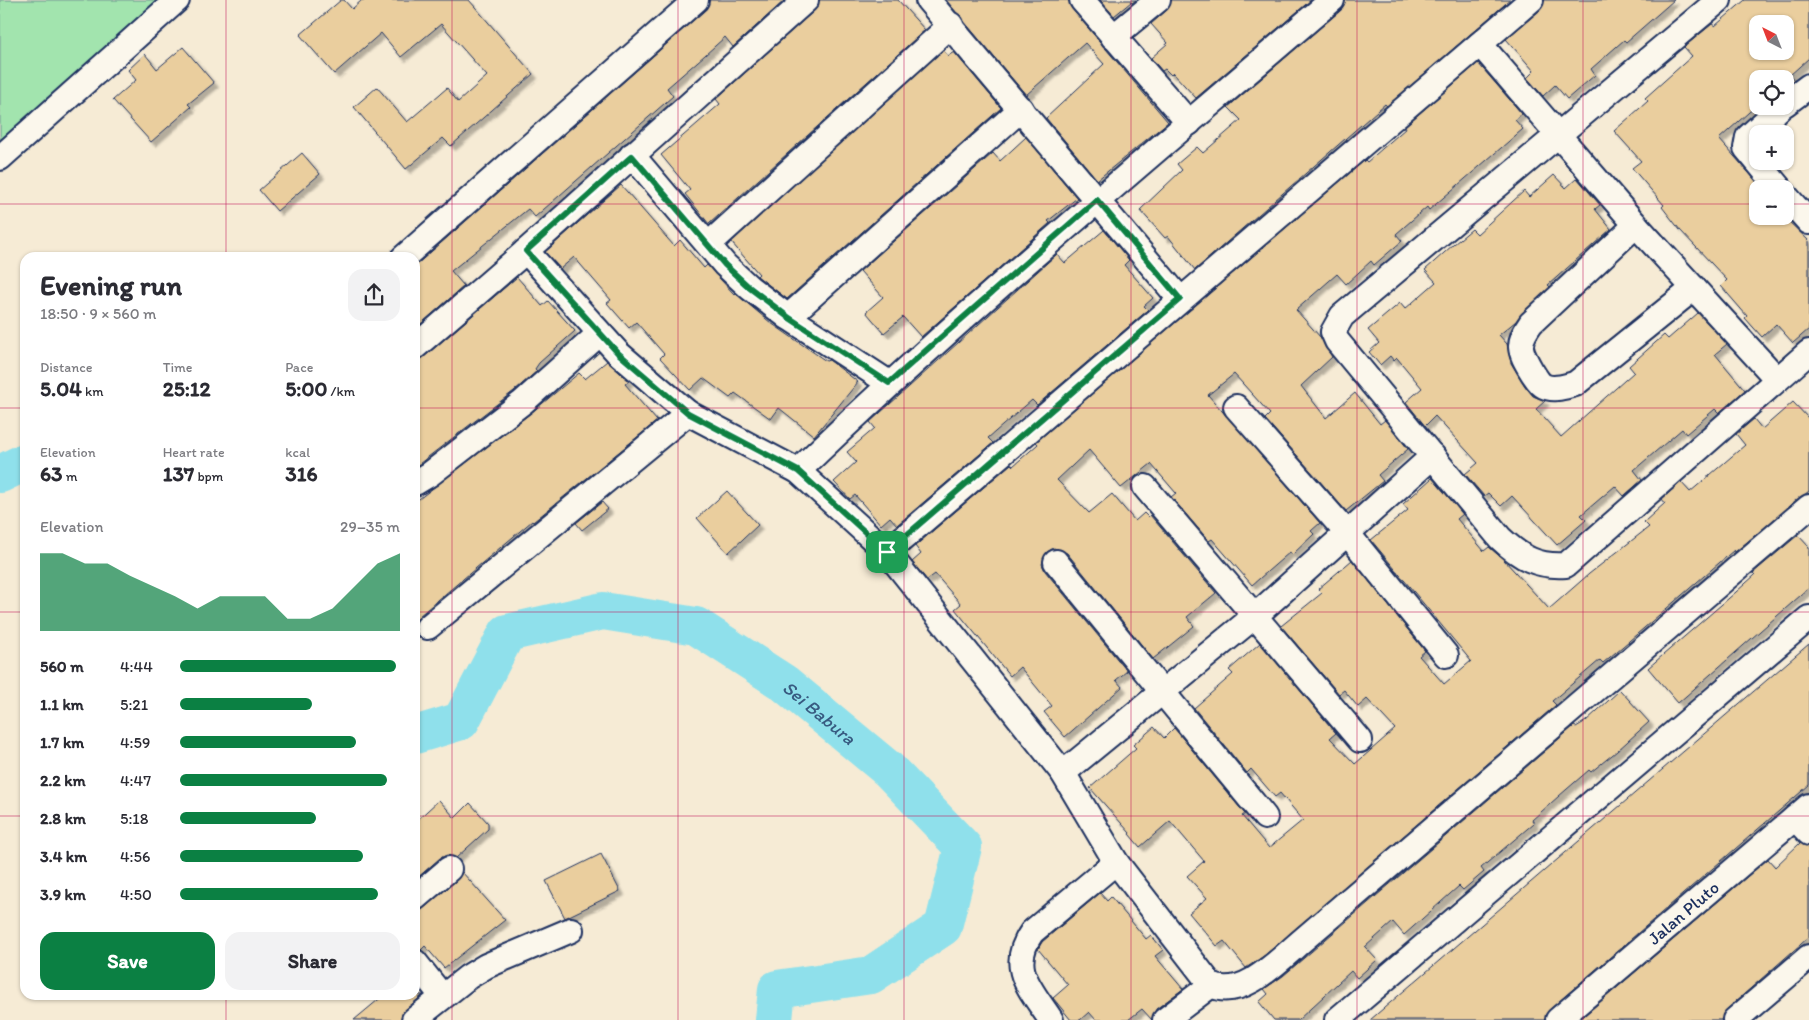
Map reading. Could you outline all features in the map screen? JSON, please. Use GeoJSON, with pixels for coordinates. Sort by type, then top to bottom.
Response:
{"type":"FeatureCollection","features":[{"type":"Feature","properties":{"kind":"street"},"geometry":{"type":"LineString","coordinates":[[0,158],[178,0]]}},
{"type":"Feature","properties":{"kind":"street"},"geometry":{"type":"LineString","coordinates":[[410,252],[696,0]]}},
{"type":"Feature","properties":{"kind":"street"},"geometry":{"type":"LineString","coordinates":[[420,343],[526,251],[806,0]]}},
{"type":"Feature","properties":{"kind":"street"},"geometry":{"type":"LineString","coordinates":[[1082,0],[1112,37],[1189,123]]}},
{"type":"Feature","properties":{"kind":"street"},"geometry":{"type":"LineString","coordinates":[[1112,37],[1158,0]]}},
{"type":"Feature","properties":{"kind":"street"},"geometry":{"type":"LineString","coordinates":[[798,471],[889,383],[1097,200],[1332,0]]}},
{"type":"Feature","properties":{"kind":"street"},"geometry":{"type":"LineString","coordinates":[[887,552],[1531,0]]}},
{"type":"Feature","properties":{"kind":"street"},"geometry":{"type":"LineString","coordinates":[[1719,0],[1342,316],[1333,332],[1337,341],[1513,551],[1530,562],[1550,566],[1566,565],[1777,379],[1806,361]]}},
{"type":"Feature","properties":{"kind":"street"},"geometry":{"type":"LineString","coordinates":[[930,1],[1180,299]]}},
{"type":"Feature","properties":{"kind":"street"},"geometry":{"type":"LineString","coordinates":[[708,244],[951,25]]}},
{"type":"Feature","properties":{"kind":"street"},"geometry":{"type":"LineString","coordinates":[[1480,44],[1636,225],[1777,379]]}},
{"type":"Feature","properties":{"kind":"street"},"geometry":{"type":"LineString","coordinates":[[1794,97],[1809,86]]}},
{"type":"Feature","properties":{"kind":"street"},"geometry":{"type":"LineString","coordinates":[[788,317],[1021,109]]}},
{"type":"Feature","properties":{"kind":"street"},"geometry":{"type":"LineString","coordinates":[[1773,115],[1748,137],[1746,148],[1773,180]]}},
{"type":"Feature","properties":{"kind":"street"},"geometry":{"type":"LineString","coordinates":[[632,156],[725,265],[744,282],[788,317],[889,383]]}},
{"type":"Feature","properties":{"kind":"street"},"geometry":{"type":"LineString","coordinates":[[1794,205],[1809,222]]}},
{"type":"Feature","properties":{"kind":"street"},"geometry":{"type":"LineString","coordinates":[[1636,225],[1530,323],[1522,336],[1520,346],[1522,356],[1536,378],[1544,386],[1557,388],[1575,384],[1694,288]]}},
{"type":"Feature","properties":{"kind":"street"},"geometry":{"type":"LineString","coordinates":[[526,251],[599,334],[688,413],[798,471],[887,552],[1063,773],[1116,862],[1211,985],[1220,990],[1246,985],[1312,932],[1809,507]]}},
{"type":"Feature","properties":{"kind":"street"},"geometry":{"type":"LineString","coordinates":[[420,479],[430,474],[523,402],[599,334]]}},
{"type":"Feature","properties":{"kind":"street"},"geometry":{"type":"LineString","coordinates":[[1236,407],[1348,534],[1446,654]]}},
{"type":"Feature","properties":{"kind":"street"},"geometry":{"type":"LineString","coordinates":[[428,627],[688,413]]}},
{"type":"Feature","properties":{"kind":"street"},"geometry":{"type":"LineString","coordinates":[[1063,773],[1255,616],[1433,456]]}},
{"type":"Feature","properties":{"kind":"street"},"geometry":{"type":"LineString","coordinates":[[1145,487],[1360,740]]}},
{"type":"Feature","properties":{"kind":"street"},"geometry":{"type":"LineString","coordinates":[[1056,562],[1265,817]]}},
{"type":"Feature","properties":{"kind":"street"},"geometry":{"type":"LineString","coordinates":[[1337,1020],[1809,618]]}},
{"type":"Feature","properties":{"kind":"street","name":"Jalan Pluto"},"geometry":{"type":"LineString","coordinates":[[1558,1020],[1804,819]]}},
{"type":"Feature","properties":{"kind":"street"},"geometry":{"type":"LineString","coordinates":[[1051,1020],[1020,970],[1024,943],[1032,932],[1116,862]]}},
{"type":"Feature","properties":{"kind":"street"},"geometry":{"type":"LineString","coordinates":[[420,894],[449,869]]}},
{"type":"Feature","properties":{"kind":"street"},"geometry":{"type":"LineString","coordinates":[[414,1020],[442,996],[486,966],[571,930]]}},
{"type":"Feature","properties":{"kind":"street"},"geometry":{"type":"LineString","coordinates":[[1735,1020],[1809,957]]}},
{"type":"Feature","properties":{"kind":"street"},"geometry":{"type":"LineString","coordinates":[[420,968],[442,996]]}},
{"type":"Feature","properties":{"kind":"street"},"geometry":{"type":"LineString","coordinates":[[1165,1020],[1211,985]]}},
{"type":"Feature","properties":{"kind":"green space"},"geometry":{"type":"Polygon","coordinates":[[[0,0],[174,0],[0,151],[0,0]]]}},
{"type":"Feature","properties":{"kind":"building"},"geometry":{"type":"Polygon","coordinates":[[[341,0],[344,0],[352,9],[362,0],[469,0],[533,74],[451,146],[443,138],[406,169],[354,107],[377,87],[407,122],[447,88],[458,102],[487,76],[441,24],[401,57],[381,33],[334,74],[300,35],[341,0]]]}},
{"type":"Feature","properties":{"kind":"building"},"geometry":{"type":"Polygon","coordinates":[[[709,0],[785,0],[733,47],[725,37],[667,88],[673,96],[535,217],[528,209],[451,271],[464,286],[420,325],[420,262],[705,10],[709,0]]]}},
{"type":"Feature","properties":{"kind":"building"},"geometry":{"type":"Polygon","coordinates":[[[819,0],[898,0],[925,30],[709,224],[685,194],[690,190],[661,155],[720,104],[716,99],[815,10],[819,0]]]}},
{"type":"Feature","properties":{"kind":"building"},"geometry":{"type":"Polygon","coordinates":[[[946,0],[1069,0],[1072,9],[1168,122],[1097,180],[1046,118],[1104,64],[1085,43],[1026,95],[946,0]]]}},
{"type":"Feature","properties":{"kind":"building"},"geometry":{"type":"Polygon","coordinates":[[[1100,0],[1136,0],[1114,16],[1100,0]]]}},
{"type":"Feature","properties":{"kind":"building"},"geometry":{"type":"Polygon","coordinates":[[[1171,0],[1311,0],[1196,98],[1173,73],[1171,75],[1165,69],[1162,71],[1151,58],[1168,43],[1151,24],[1167,10],[1171,0]]]}},
{"type":"Feature","properties":{"kind":"building"},"geometry":{"type":"Polygon","coordinates":[[[1345,0],[1510,0],[1387,106],[1385,104],[1195,270],[1168,236],[1165,238],[1140,210],[1182,170],[1177,164],[1197,147],[1203,153],[1241,120],[1228,107],[1341,10],[1345,0]]]}},
{"type":"Feature","properties":{"kind":"building"},"geometry":{"type":"Polygon","coordinates":[[[1544,0],[1674,0],[1626,42],[1624,40],[1591,69],[1595,75],[1567,99],[1555,85],[1543,96],[1527,78],[1534,71],[1506,39],[1540,10],[1544,0]]]}},
{"type":"Feature","properties":{"kind":"building"},"geometry":{"type":"Polygon","coordinates":[[[1745,0],[1809,0],[1809,58],[1794,71],[1749,70],[1749,112],[1719,139],[1755,180],[1749,180],[1749,225],[1792,225],[1809,241],[1809,329],[1793,343],[1776,324],[1762,337],[1745,318],[1747,316],[1721,286],[1727,280],[1680,230],[1662,207],[1664,205],[1632,168],[1641,161],[1614,131],[1648,101],[1645,98],[1692,56],[1684,47],[1712,24],[1715,26],[1745,0]]]}},
{"type":"Feature","properties":{"kind":"building"},"geometry":{"type":"Polygon","coordinates":[[[183,47],[214,83],[188,104],[191,107],[151,142],[113,100],[136,80],[128,70],[145,54],[157,69],[183,47]]]}},
{"type":"Feature","properties":{"kind":"building"},"geometry":{"type":"Polygon","coordinates":[[[943,50],[948,56],[954,52],[1001,108],[787,299],[757,276],[759,274],[731,242],[943,50]]]}},
{"type":"Feature","properties":{"kind":"building"},"geometry":{"type":"Polygon","coordinates":[[[1478,63],[1522,114],[1515,120],[1523,129],[1429,210],[1427,207],[1396,234],[1402,241],[1374,265],[1371,261],[1346,284],[1337,274],[1296,310],[1321,338],[1332,357],[1301,386],[1326,418],[1355,393],[1380,424],[1385,420],[1408,449],[1378,475],[1383,481],[1346,511],[1265,419],[1270,414],[1234,374],[1208,395],[1320,523],[1311,531],[1314,534],[1292,555],[1290,552],[1252,585],[1212,539],[1209,541],[1171,497],[1176,493],[1151,464],[1121,488],[1089,450],[1057,480],[1089,513],[1112,494],[1135,521],[1144,513],[1148,517],[1150,515],[1216,593],[1187,617],[1194,626],[1153,659],[1067,553],[1054,548],[1047,552],[1042,564],[1045,571],[1127,671],[1116,680],[1122,687],[1065,737],[1044,712],[1052,706],[1020,667],[1010,676],[955,609],[961,604],[935,574],[927,580],[912,562],[921,554],[915,546],[1011,464],[1013,466],[1038,444],[1036,442],[1365,160],[1367,162],[1406,128],[1405,126],[1478,63]]]}},
{"type":"Feature","properties":{"kind":"building"},"geometry":{"type":"Polygon","coordinates":[[[1026,137],[1077,198],[1048,221],[1050,223],[921,337],[903,317],[884,333],[866,312],[883,297],[860,271],[993,153],[1000,161],[1026,137]]]}},
{"type":"Feature","properties":{"kind":"building"},"geometry":{"type":"Polygon","coordinates":[[[302,153],[320,174],[277,211],[259,190],[302,153]]]}},
{"type":"Feature","properties":{"kind":"building"},"geometry":{"type":"Polygon","coordinates":[[[1554,175],[1566,188],[1577,178],[1600,205],[1595,209],[1611,229],[1548,285],[1550,287],[1499,335],[1507,344],[1511,363],[1525,386],[1533,396],[1545,401],[1536,409],[1561,437],[1634,372],[1629,366],[1664,335],[1668,339],[1698,313],[1727,344],[1715,354],[1745,390],[1719,413],[1715,409],[1686,434],[1682,429],[1634,470],[1642,480],[1624,496],[1615,486],[1581,515],[1586,520],[1557,545],[1512,496],[1501,506],[1488,493],[1484,496],[1465,474],[1478,463],[1435,416],[1425,426],[1406,402],[1422,388],[1397,358],[1394,361],[1390,356],[1380,365],[1369,352],[1379,343],[1368,330],[1400,303],[1405,309],[1436,282],[1425,270],[1472,229],[1477,234],[1524,191],[1529,197],[1554,175]]]}},
{"type":"Feature","properties":{"kind":"building"},"geometry":{"type":"Polygon","coordinates":[[[621,185],[674,246],[680,240],[704,268],[707,265],[734,294],[771,323],[826,361],[829,360],[858,382],[814,436],[779,408],[771,419],[735,393],[730,398],[703,378],[690,390],[660,358],[664,354],[636,322],[629,328],[607,303],[611,300],[574,257],[560,269],[545,252],[621,185]]]}},
{"type":"Feature","properties":{"kind":"building"},"geometry":{"type":"Polygon","coordinates":[[[1104,230],[1129,260],[1124,265],[1153,298],[1144,306],[1148,310],[1037,405],[1032,400],[988,438],[993,443],[897,525],[890,517],[881,525],[855,495],[850,499],[834,482],[856,462],[847,452],[875,428],[870,422],[1057,254],[1065,263],[1104,230]]]}},
{"type":"Feature","properties":{"kind":"building"},"geometry":{"type":"Polygon","coordinates":[[[517,277],[542,306],[548,301],[575,331],[539,363],[535,369],[537,371],[514,391],[420,463],[420,358],[424,357],[517,277]]]}},
{"type":"Feature","properties":{"kind":"building"},"geometry":{"type":"Polygon","coordinates":[[[607,361],[629,381],[625,384],[657,421],[532,521],[420,615],[420,498],[531,413],[579,373],[585,379],[607,361]]]}},
{"type":"Feature","properties":{"kind":"building"},"geometry":{"type":"Polygon","coordinates":[[[1793,402],[1809,419],[1809,491],[1735,552],[1734,550],[1603,663],[1600,660],[1552,701],[1556,705],[1265,955],[1246,968],[1224,941],[1217,946],[1189,913],[1207,898],[1187,876],[1204,861],[1170,821],[1140,847],[1090,788],[1136,748],[1133,745],[1154,727],[1164,738],[1174,728],[1245,814],[1242,816],[1269,848],[1303,820],[1280,793],[1275,797],[1251,769],[1247,773],[1194,708],[1233,674],[1229,670],[1260,643],[1336,733],[1330,738],[1355,764],[1395,729],[1367,699],[1358,707],[1344,690],[1339,694],[1281,626],[1322,593],[1318,589],[1352,560],[1425,651],[1419,656],[1444,684],[1471,661],[1371,540],[1408,510],[1403,504],[1432,478],[1463,514],[1457,519],[1484,551],[1489,547],[1504,560],[1549,609],[1589,574],[1649,527],[1644,522],[1665,503],[1662,499],[1681,482],[1690,492],[1745,445],[1736,434],[1754,419],[1762,429],[1793,402]]]}},
{"type":"Feature","properties":{"kind":"building"},"geometry":{"type":"Polygon","coordinates":[[[727,491],[758,525],[728,553],[697,518],[727,491]]]}},
{"type":"Feature","properties":{"kind":"building"},"geometry":{"type":"Polygon","coordinates":[[[602,502],[608,509],[582,530],[576,523],[602,502]]]}},
{"type":"Feature","properties":{"kind":"building"},"geometry":{"type":"Polygon","coordinates":[[[1798,535],[1809,547],[1809,588],[1678,703],[1648,668],[1736,592],[1755,575],[1753,573],[1798,535]]]}},
{"type":"Feature","properties":{"kind":"building"},"geometry":{"type":"Polygon","coordinates":[[[1809,644],[1809,785],[1549,1010],[1545,1020],[1370,1020],[1809,644]]]}},
{"type":"Feature","properties":{"kind":"building"},"geometry":{"type":"Polygon","coordinates":[[[1620,690],[1649,722],[1591,772],[1589,770],[1532,820],[1534,823],[1481,868],[1484,872],[1463,890],[1459,886],[1404,935],[1393,922],[1365,947],[1377,960],[1357,978],[1351,971],[1298,1020],[1274,1020],[1259,1002],[1268,994],[1264,989],[1283,976],[1574,726],[1576,727],[1586,721],[1620,690]]]}},
{"type":"Feature","properties":{"kind":"building"},"geometry":{"type":"Polygon","coordinates":[[[439,800],[455,818],[470,803],[488,823],[488,829],[456,858],[447,855],[440,858],[420,876],[420,817],[439,800]]]}},
{"type":"Feature","properties":{"kind":"building"},"geometry":{"type":"Polygon","coordinates":[[[1800,843],[1809,846],[1809,937],[1726,1010],[1721,1020],[1579,1020],[1768,859],[1775,867],[1800,843]]]}},
{"type":"Feature","properties":{"kind":"building"},"geometry":{"type":"Polygon","coordinates":[[[601,854],[620,891],[565,918],[546,881],[601,854]]]}},
{"type":"Feature","properties":{"kind":"building"},"geometry":{"type":"Polygon","coordinates":[[[462,872],[505,920],[444,968],[425,946],[420,950],[420,909],[458,879],[462,872]]]}},
{"type":"Feature","properties":{"kind":"building"},"geometry":{"type":"Polygon","coordinates":[[[1100,893],[1107,901],[1111,897],[1146,939],[1151,935],[1163,950],[1155,956],[1183,989],[1156,1009],[1152,1020],[1142,1009],[1128,1020],[1096,1020],[1089,1012],[1080,1020],[1071,1020],[1053,998],[1068,985],[1038,949],[1042,942],[1100,893]]]}},
{"type":"Feature","properties":{"kind":"building"},"geometry":{"type":"Polygon","coordinates":[[[378,1000],[417,1000],[405,1010],[401,1020],[354,1020],[378,1000]]]}},
{"type":"Feature","properties":{"kind":"waterway","name":"Sei Babura"},"geometry":{"type":"LineString","coordinates":[[0,474],[20,464]]}},
{"type":"Feature","properties":{"kind":"waterway","name":"Sei Babura"},"geometry":{"type":"LineString","coordinates":[[420,733],[461,721],[507,633],[603,611],[696,626],[784,683],[889,770],[963,847],[943,927],[871,975],[777,989],[774,1020]]}},
{"type":"Feature","properties":{"kind":"route"},"geometry":{"type":"LineString","coordinates":[[632,156],[725,265],[750,288],[788,317],[889,383],[1097,200],[1180,299],[887,552],[798,471],[688,413],[618,353],[526,251],[632,156]]}}]}
